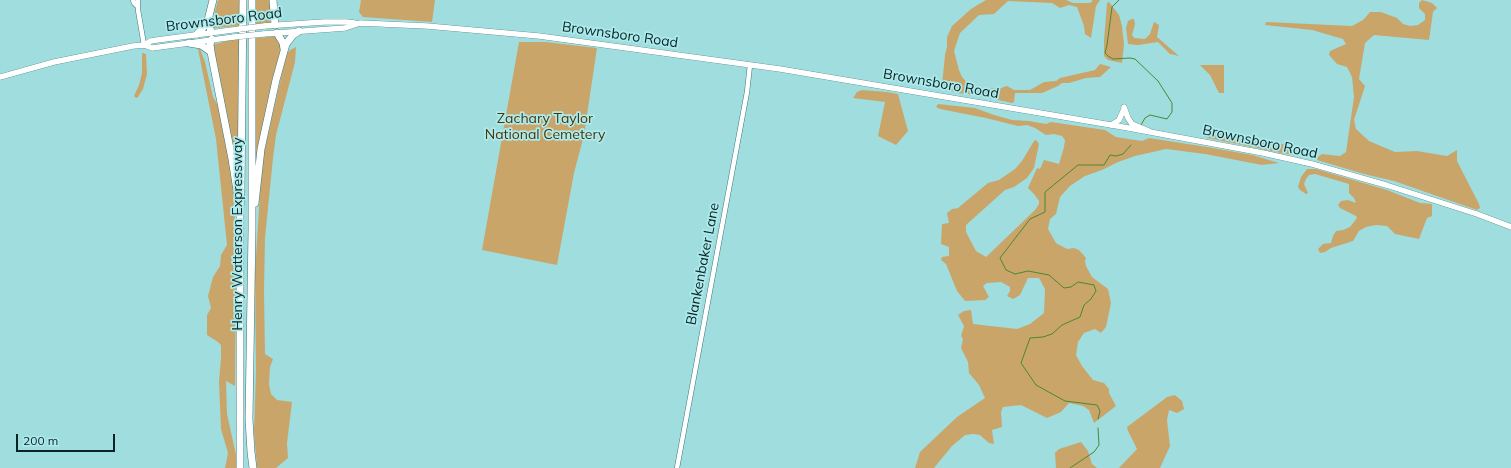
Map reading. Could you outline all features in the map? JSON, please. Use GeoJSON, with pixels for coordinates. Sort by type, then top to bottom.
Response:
{"type":"FeatureCollection","features":[{"type":"Feature","properties":{"kind":"highway"},"geometry":{"type":"LineString","coordinates":[[197,34],[202,30],[208,20],[213,0]]}},
{"type":"Feature","properties":{"kind":"highway","name":"Henry Watterson Expressway"},"geometry":{"type":"LineString","coordinates":[[240,468],[240,209],[242,190],[243,0]]}},
{"type":"Feature","properties":{"kind":"highway","name":"Henry Watterson Expressway"},"geometry":{"type":"LineString","coordinates":[[252,0],[252,230],[249,419],[253,468]]}},
{"type":"Feature","properties":{"kind":"highway"},"geometry":{"type":"LineString","coordinates":[[273,0],[275,25]]}},
{"type":"Feature","properties":{"kind":"highway"},"geometry":{"type":"LineString","coordinates":[[208,20],[212,35],[210,44],[211,52],[232,159],[240,209]]}},
{"type":"Feature","properties":{"kind":"highway"},"geometry":{"type":"LineString","coordinates":[[252,230],[261,149],[284,52],[289,38],[299,31]]}},
{"type":"Feature","properties":{"kind":"highway"},"geometry":{"type":"LineString","coordinates":[[277,33],[283,43],[284,52]]}},
{"type":"Feature","properties":{"kind":"highway"},"geometry":{"type":"LineString","coordinates":[[189,43],[201,45],[211,52]]}},
{"type":"Feature","properties":{"kind":"main road","name":"Brownsboro Road"},"geometry":{"type":"LineString","coordinates":[[144,45],[152,48],[189,43],[232,30],[264,26],[330,22],[346,22],[356,24]]}},
{"type":"Feature","properties":{"kind":"main road","name":"Brownsboro Road"},"geometry":{"type":"LineString","coordinates":[[144,45],[151,41],[197,34],[232,37],[346,28],[356,24],[365,23],[513,33],[750,65],[866,83],[1229,146],[1312,164],[1373,181],[1428,198],[1511,227]]}},
{"type":"Feature","properties":{"kind":"main road"},"geometry":{"type":"LineString","coordinates":[[275,25],[277,33]]}},
{"type":"Feature","properties":{"kind":"main road"},"geometry":{"type":"LineString","coordinates":[[0,77],[56,62],[122,48],[144,45]]}},
{"type":"Feature","properties":{"kind":"main road"},"geometry":{"type":"LineString","coordinates":[[1110,125],[1119,120],[1124,108],[1132,124],[1155,134]]}},
{"type":"Feature","properties":{"kind":"street"},"geometry":{"type":"LineString","coordinates":[[136,0],[144,45]]}},
{"type":"Feature","properties":{"kind":"street","name":"Blankenbaker Lane"},"geometry":{"type":"LineString","coordinates":[[677,468],[750,73],[750,65]]}},
{"type":"Feature","properties":{"kind":"green space"},"geometry":{"type":"Polygon","coordinates":[[[218,0],[239,0],[239,26],[213,27],[212,23],[218,0]]]}},
{"type":"Feature","properties":{"kind":"green space"},"geometry":{"type":"Polygon","coordinates":[[[256,0],[271,0],[270,23],[256,24],[256,0]]]}},
{"type":"Feature","properties":{"kind":"green space"},"geometry":{"type":"Polygon","coordinates":[[[361,0],[435,0],[432,22],[363,17],[359,12],[361,0]]]}},
{"type":"Feature","properties":{"kind":"green space"},"geometry":{"type":"Polygon","coordinates":[[[986,0],[1066,0],[1073,3],[1089,3],[1092,2],[1092,0],[1100,0],[1096,6],[1091,38],[1085,34],[1084,26],[1077,7],[1069,5],[1060,8],[1052,3],[1008,1],[994,14],[979,15],[960,33],[954,51],[962,77],[971,87],[980,89],[1001,88],[1007,86],[1014,90],[1030,90],[1044,82],[1056,81],[1060,78],[1095,70],[1100,64],[1111,67],[1100,77],[1062,83],[1042,93],[1015,93],[1014,102],[1012,103],[943,89],[942,85],[947,37],[952,26],[971,9],[986,0]]]}},
{"type":"Feature","properties":{"kind":"green space"},"geometry":{"type":"Polygon","coordinates":[[[1422,0],[1432,3],[1437,8],[1433,12],[1429,40],[1374,35],[1365,43],[1359,79],[1365,86],[1354,120],[1356,129],[1369,141],[1395,152],[1417,151],[1447,156],[1457,150],[1457,161],[1479,204],[1480,208],[1477,210],[1394,181],[1317,160],[1322,154],[1340,156],[1346,152],[1354,97],[1352,77],[1347,67],[1337,64],[1329,55],[1330,51],[1346,44],[1343,39],[1312,30],[1265,25],[1266,22],[1352,26],[1363,20],[1370,12],[1381,12],[1397,18],[1403,24],[1410,26],[1418,25],[1425,20],[1425,14],[1419,8],[1419,3],[1422,0]]]}},
{"type":"Feature","properties":{"kind":"green space"},"geometry":{"type":"Polygon","coordinates":[[[1109,2],[1119,15],[1122,26],[1124,44],[1122,63],[1108,60],[1104,56],[1107,3],[1109,2]]]}},
{"type":"Feature","properties":{"kind":"green space"},"geometry":{"type":"Polygon","coordinates":[[[1134,19],[1135,24],[1132,35],[1134,38],[1145,39],[1150,34],[1154,22],[1159,25],[1157,37],[1179,56],[1170,54],[1158,42],[1138,45],[1128,44],[1126,28],[1128,21],[1134,19]]]}},
{"type":"Feature","properties":{"kind":"green space"},"geometry":{"type":"Polygon","coordinates":[[[277,36],[281,48],[255,175],[256,38],[277,36]]]}},
{"type":"Feature","properties":{"kind":"green space"},"geometry":{"type":"Polygon","coordinates":[[[239,39],[238,180],[212,45],[239,39]]]}},
{"type":"Feature","properties":{"kind":"green space","name":"Zachary Taylor National Cemetery"},"geometry":{"type":"Polygon","coordinates":[[[519,42],[545,42],[597,48],[584,135],[574,173],[557,265],[482,250],[519,42]]]}},
{"type":"Feature","properties":{"kind":"green space"},"geometry":{"type":"Polygon","coordinates":[[[296,47],[295,62],[276,135],[265,238],[265,354],[273,359],[270,367],[269,384],[271,394],[277,400],[292,402],[287,443],[288,458],[276,468],[257,468],[254,432],[256,372],[255,273],[262,160],[283,69],[284,56],[296,47]]]}},
{"type":"Feature","properties":{"kind":"green space"},"geometry":{"type":"Polygon","coordinates":[[[198,49],[200,49],[205,62],[213,97],[220,109],[232,176],[236,270],[235,386],[226,381],[227,414],[236,455],[236,468],[225,468],[228,453],[221,429],[219,382],[221,345],[207,335],[207,315],[211,308],[208,296],[213,277],[220,266],[221,255],[227,245],[216,139],[198,49]]]}},
{"type":"Feature","properties":{"kind":"green space"},"geometry":{"type":"Polygon","coordinates":[[[142,53],[146,54],[147,74],[143,89],[136,98],[134,96],[142,73],[142,53]]]}},
{"type":"Feature","properties":{"kind":"green space"},"geometry":{"type":"Polygon","coordinates":[[[1200,65],[1224,65],[1224,93],[1219,93],[1210,75],[1200,65]]]}},
{"type":"Feature","properties":{"kind":"green space"},"geometry":{"type":"Polygon","coordinates":[[[862,90],[898,94],[908,131],[896,145],[878,136],[885,102],[853,98],[857,92],[862,90]]]}},
{"type":"Feature","properties":{"kind":"green space"},"geometry":{"type":"Polygon","coordinates":[[[938,104],[975,108],[1012,120],[1046,124],[1051,122],[1105,130],[1116,137],[1142,141],[1149,138],[1207,147],[1252,155],[1279,163],[1262,165],[1205,154],[1166,149],[1135,156],[1118,162],[1085,176],[1070,186],[1060,197],[1056,214],[1050,219],[1048,229],[1056,243],[1067,249],[1074,248],[1079,250],[1086,258],[1086,266],[1092,277],[1108,289],[1111,303],[1106,327],[1101,333],[1095,329],[1084,333],[1078,342],[1076,355],[1082,366],[1093,380],[1104,383],[1109,389],[1109,393],[1116,406],[1094,423],[1089,410],[1083,406],[1069,403],[1061,412],[1047,418],[1021,405],[1003,407],[1001,412],[1002,427],[992,430],[994,444],[989,443],[980,435],[965,435],[952,446],[934,468],[915,468],[920,452],[957,417],[985,398],[979,385],[969,373],[968,362],[961,348],[963,339],[961,336],[964,326],[958,315],[964,311],[971,310],[973,324],[1017,329],[1030,324],[1044,313],[1045,289],[1039,278],[1028,278],[1020,295],[1013,299],[1007,296],[1010,291],[1010,287],[1001,282],[987,283],[983,286],[989,297],[985,300],[965,301],[957,291],[946,264],[941,260],[942,257],[949,256],[949,247],[941,244],[942,224],[949,223],[947,213],[952,209],[958,208],[988,183],[999,180],[1015,169],[1036,140],[1039,144],[1034,168],[1027,178],[1014,187],[1005,190],[966,225],[966,232],[976,251],[986,257],[1035,210],[1039,204],[1039,201],[1028,188],[1037,168],[1040,169],[1044,160],[1059,164],[1065,140],[1062,136],[1054,134],[1046,135],[1027,125],[1018,126],[940,109],[936,107],[938,104]]]}},
{"type":"Feature","properties":{"kind":"green space"},"geometry":{"type":"Polygon","coordinates":[[[1204,130],[1298,147],[1297,153],[1292,155],[1208,138],[1204,136],[1202,132],[1204,130]]]}},
{"type":"Feature","properties":{"kind":"green space"},"geometry":{"type":"Polygon","coordinates":[[[1307,169],[1316,169],[1387,190],[1420,203],[1432,204],[1432,216],[1427,218],[1419,239],[1395,234],[1387,226],[1376,225],[1366,227],[1359,231],[1353,241],[1320,253],[1318,249],[1323,244],[1331,243],[1336,231],[1350,227],[1357,218],[1356,216],[1340,208],[1338,205],[1341,201],[1348,200],[1356,203],[1354,198],[1349,193],[1349,184],[1315,174],[1309,175],[1304,184],[1308,193],[1306,194],[1300,190],[1298,187],[1301,177],[1307,169]]]}},
{"type":"Feature","properties":{"kind":"green space"},"geometry":{"type":"Polygon","coordinates":[[[1175,395],[1182,401],[1184,409],[1177,413],[1169,410],[1167,420],[1170,446],[1160,468],[1119,468],[1137,449],[1127,427],[1167,397],[1175,395]]]}},
{"type":"Feature","properties":{"kind":"green space"},"geometry":{"type":"Polygon","coordinates":[[[1081,442],[1088,451],[1092,464],[1097,468],[1056,468],[1055,453],[1059,449],[1081,442]]]}},
{"type":"Feature","properties":{"kind":"waterway"},"geometry":{"type":"LineString","coordinates":[[1119,0],[1112,7],[1105,53],[1113,59],[1135,59],[1158,81],[1172,103],[1172,112],[1167,119],[1150,115],[1145,118],[1141,125]]}},
{"type":"Feature","properties":{"kind":"waterway"},"geometry":{"type":"LineString","coordinates":[[1098,419],[1100,411],[1097,405],[1065,401],[1036,385],[1021,363],[1030,338],[1043,337],[1052,334],[1062,325],[1080,317],[1084,305],[1091,299],[1096,291],[1094,285],[1078,282],[1071,287],[1064,288],[1049,275],[1028,271],[1015,274],[1006,270],[1000,258],[1030,219],[1045,212],[1045,192],[1078,165],[1104,165],[1110,155],[1116,156],[1123,154],[1131,145]]}},
{"type":"Feature","properties":{"kind":"waterway"},"geometry":{"type":"LineString","coordinates":[[1070,468],[1094,452],[1099,445],[1098,428]]}}]}
